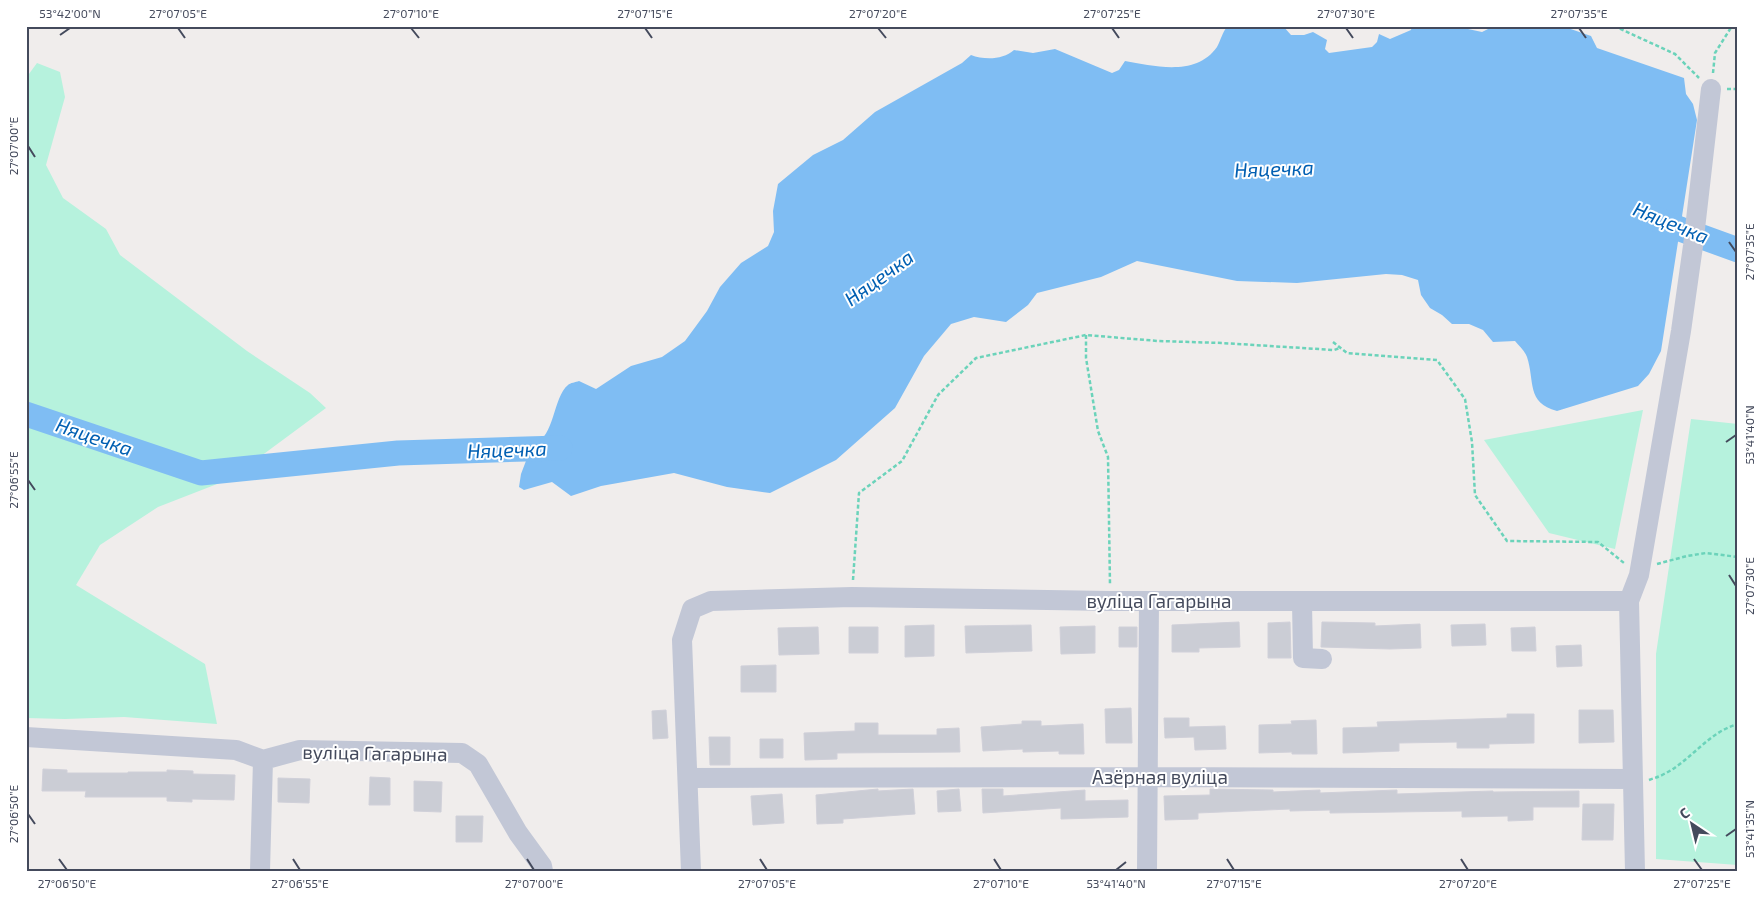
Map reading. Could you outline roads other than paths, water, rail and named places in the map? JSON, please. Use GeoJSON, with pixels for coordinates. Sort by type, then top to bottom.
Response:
{"type":"FeatureCollection","features":[{"type":"Feature","properties":{"kind":"street"},"geometry":{"type":"LineString","coordinates":[[1635,871],[1629,601],[1640,570],[1681,331],[1694,246],[1711,89]]}},
{"type":"Feature","properties":{"kind":"street","name":"вуліца Гагарына"},"geometry":{"type":"LineString","coordinates":[[688,778],[682,640],[692,609],[712,601],[852,597],[1302,602],[1629,601]]}},
{"type":"Feature","properties":{"kind":"street"},"geometry":{"type":"LineString","coordinates":[[1147,871],[1149,601]]}},
{"type":"Feature","properties":{"kind":"street"},"geometry":{"type":"LineString","coordinates":[[1302,602],[1303,658],[1322,659]]}},
{"type":"Feature","properties":{"kind":"street"},"geometry":{"type":"LineString","coordinates":[[26,737],[236,750],[263,760],[260,871]]}},
{"type":"Feature","properties":{"kind":"street","name":"вуліца Гагарына"},"geometry":{"type":"LineString","coordinates":[[263,760],[300,750],[462,754],[478,764],[518,833],[542,866],[543,871]]}},
{"type":"Feature","properties":{"kind":"street","name":"Азёрная вуліца"},"geometry":{"type":"LineString","coordinates":[[688,778],[1148,777],[1632,780]]}},
{"type":"Feature","properties":{"kind":"street"},"geometry":{"type":"LineString","coordinates":[[688,778],[691,871]]}},
{"type":"Feature","properties":{"kind":"water"},"geometry":{"type":"Polygon","coordinates":[[[1228,26],[1283,26],[1291,35],[1304,35],[1313,32],[1327,40],[1325,49],[1329,53],[1372,47],[1377,42],[1379,34],[1390,39],[1411,30],[1412,26],[1454,26],[1482,32],[1494,26],[1515,28],[1516,26],[1562,26],[1591,36],[1597,48],[1684,78],[1686,94],[1693,104],[1697,120],[1661,351],[1649,374],[1638,386],[1557,411],[1540,403],[1536,397],[1527,357],[1515,341],[1493,342],[1483,330],[1469,324],[1452,324],[1430,308],[1421,295],[1418,280],[1402,275],[1386,274],[1297,283],[1237,281],[1137,261],[1101,277],[1037,293],[1028,305],[1006,322],[974,317],[951,324],[924,356],[895,408],[836,460],[770,493],[727,487],[674,473],[601,486],[571,496],[552,482],[524,490],[519,487],[521,474],[529,453],[523,441],[535,442],[546,434],[559,399],[568,385],[579,381],[596,389],[631,366],[662,357],[685,341],[707,311],[720,287],[741,263],[768,246],[774,232],[773,211],[778,184],[813,155],[843,140],[875,112],[962,63],[971,55],[993,58],[1004,56],[1014,50],[1033,53],[1055,49],[1112,73],[1119,70],[1125,61],[1161,67],[1186,66],[1198,63],[1208,56],[1217,47],[1228,26]]]}},
{"type":"Feature","properties":{"kind":"waterway","name":"Няцечка"},"geometry":{"type":"LineString","coordinates":[[1649,216],[1738,250]]}},
{"type":"Feature","properties":{"kind":"waterway","name":"Няцечка"},"geometry":{"type":"LineString","coordinates":[[26,414],[201,473],[398,453],[560,448]]}}]}
